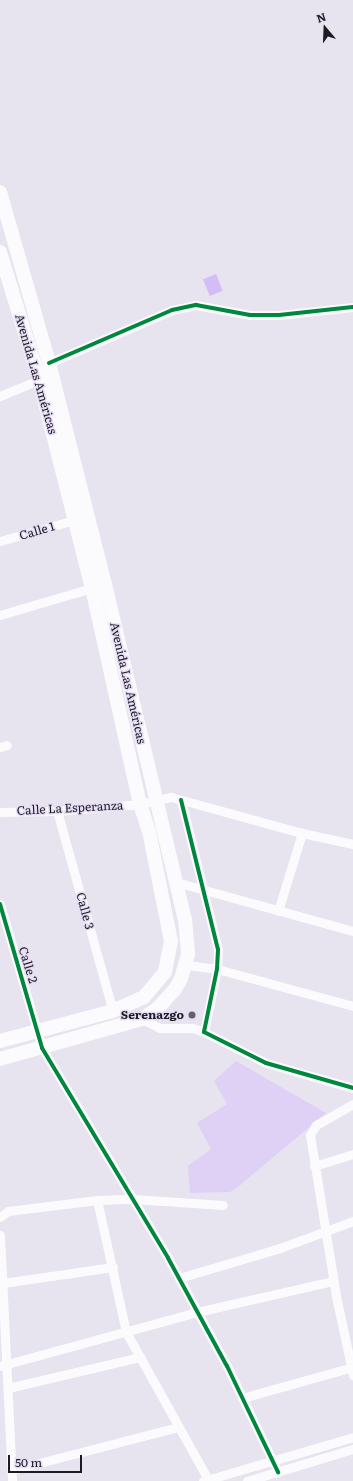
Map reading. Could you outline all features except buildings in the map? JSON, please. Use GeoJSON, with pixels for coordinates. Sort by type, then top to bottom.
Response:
{"type":"FeatureCollection","features":[{"type":"Feature","properties":{"kind":"main road","name":"Avenida Las Américas"},"geometry":{"type":"LineString","coordinates":[[0,192],[33,307],[47,372],[74,520],[92,588],[140,804],[149,831],[169,925],[171,952],[165,972],[153,990],[133,1003],[113,1010],[0,1041]]}},
{"type":"Feature","properties":{"kind":"main road","name":"Avenida Las Américas"},"geometry":{"type":"LineString","coordinates":[[0,252],[18,312],[47,372],[108,597],[155,801],[185,919],[188,954],[181,979],[167,1000],[142,1018],[0,1059]]}},
{"type":"Feature","properties":{"kind":"main road"},"geometry":{"type":"LineString","coordinates":[[18,312],[33,307]]}},
{"type":"Feature","properties":{"kind":"street"},"geometry":{"type":"LineString","coordinates":[[0,396],[172,310],[196,305],[250,315],[279,315],[353,307]]}},
{"type":"Feature","properties":{"kind":"street","name":"Calle 1"},"geometry":{"type":"LineString","coordinates":[[0,541],[74,520]]}},
{"type":"Feature","properties":{"kind":"street"},"geometry":{"type":"LineString","coordinates":[[0,615],[92,588]]}},
{"type":"Feature","properties":{"kind":"street","name":"Calle La Esperanza"},"geometry":{"type":"LineString","coordinates":[[0,812],[58,811],[140,804],[167,797],[302,833],[353,844]]}},
{"type":"Feature","properties":{"kind":"street"},"geometry":{"type":"LineString","coordinates":[[180,800],[218,950],[217,969],[204,1032]]}},
{"type":"Feature","properties":{"kind":"street","name":"Calle 3"},"geometry":{"type":"LineString","coordinates":[[58,811],[113,1010]]}},
{"type":"Feature","properties":{"kind":"street"},"geometry":{"type":"LineString","coordinates":[[278,911],[302,833]]}},
{"type":"Feature","properties":{"kind":"street"},"geometry":{"type":"LineString","coordinates":[[176,882],[353,931]]}},
{"type":"Feature","properties":{"kind":"street","name":"Calle 2"},"geometry":{"type":"LineString","coordinates":[[0,904],[3,926],[38,1031],[42,1048],[179,1278],[242,1398],[278,1472]]}},
{"type":"Feature","properties":{"kind":"street"},"geometry":{"type":"LineString","coordinates":[[186,965],[217,969],[353,1006]]}},
{"type":"Feature","properties":{"kind":"street"},"geometry":{"type":"LineString","coordinates":[[142,1018],[160,1028],[192,1028],[204,1032],[266,1063],[353,1088]]}},
{"type":"Feature","properties":{"kind":"street"},"geometry":{"type":"LineString","coordinates":[[242,1398],[352,1370],[334,1281],[327,1231],[314,1166],[310,1135],[312,1130],[327,1118],[353,1104]]}},
{"type":"Feature","properties":{"kind":"street"},"geometry":{"type":"LineString","coordinates":[[314,1166],[353,1154]]}},
{"type":"Feature","properties":{"kind":"street"},"geometry":{"type":"LineString","coordinates":[[0,1217],[8,1212],[97,1200],[133,1199],[223,1205]]}},
{"type":"Feature","properties":{"kind":"street"},"geometry":{"type":"LineString","coordinates":[[97,1200],[113,1267],[126,1332],[207,1481],[353,1437]]}},
{"type":"Feature","properties":{"kind":"street"},"geometry":{"type":"LineString","coordinates":[[179,1278],[280,1248],[353,1222]]}},
{"type":"Feature","properties":{"kind":"street"},"geometry":{"type":"LineString","coordinates":[[0,1235],[3,1284],[4,1365],[8,1388],[12,1481]]}},
{"type":"Feature","properties":{"kind":"street"},"geometry":{"type":"LineString","coordinates":[[3,1284],[113,1267]]}},
{"type":"Feature","properties":{"kind":"street"},"geometry":{"type":"LineString","coordinates":[[4,1365],[197,1312],[334,1281]]}},
{"type":"Feature","properties":{"kind":"street"},"geometry":{"type":"LineString","coordinates":[[8,1388],[140,1357]]}},
{"type":"Feature","properties":{"kind":"street"},"geometry":{"type":"LineString","coordinates":[[12,1470],[178,1427]]}},
{"type":"Feature","properties":{"kind":"street"},"geometry":{"type":"LineString","coordinates":[[247,1481],[353,1449]]}},
{"type":"Feature","properties":{"kind":"shaded area"},"geometry":{"type":"Polygon","coordinates":[[[216,274],[223,291],[210,296],[203,279],[216,274]]]}},
{"type":"Feature","properties":{"kind":"shaded area"},"geometry":{"type":"Polygon","coordinates":[[[236,1061],[326,1113],[238,1187],[230,1192],[190,1193],[188,1166],[211,1149],[197,1123],[227,1104],[214,1081],[236,1061]]]}},
{"type":"Feature","properties":{"kind":"cycle path"},"geometry":{"type":"LineString","coordinates":[[49,363],[172,310],[196,305],[250,315],[279,315],[353,307]]}},
{"type":"Feature","properties":{"kind":"cycle path"},"geometry":{"type":"LineString","coordinates":[[181,800],[218,950],[217,969],[204,1032],[266,1063],[353,1088]]}},
{"type":"Feature","properties":{"kind":"cycle path"},"geometry":{"type":"LineString","coordinates":[[0,904],[42,1048],[168,1258],[227,1366],[278,1472]]}},
{"type":"Feature","properties":{"kind":"place","name":"Serenazgo"},"geometry":{"type":"Point","coordinates":[192,1015]}}]}
